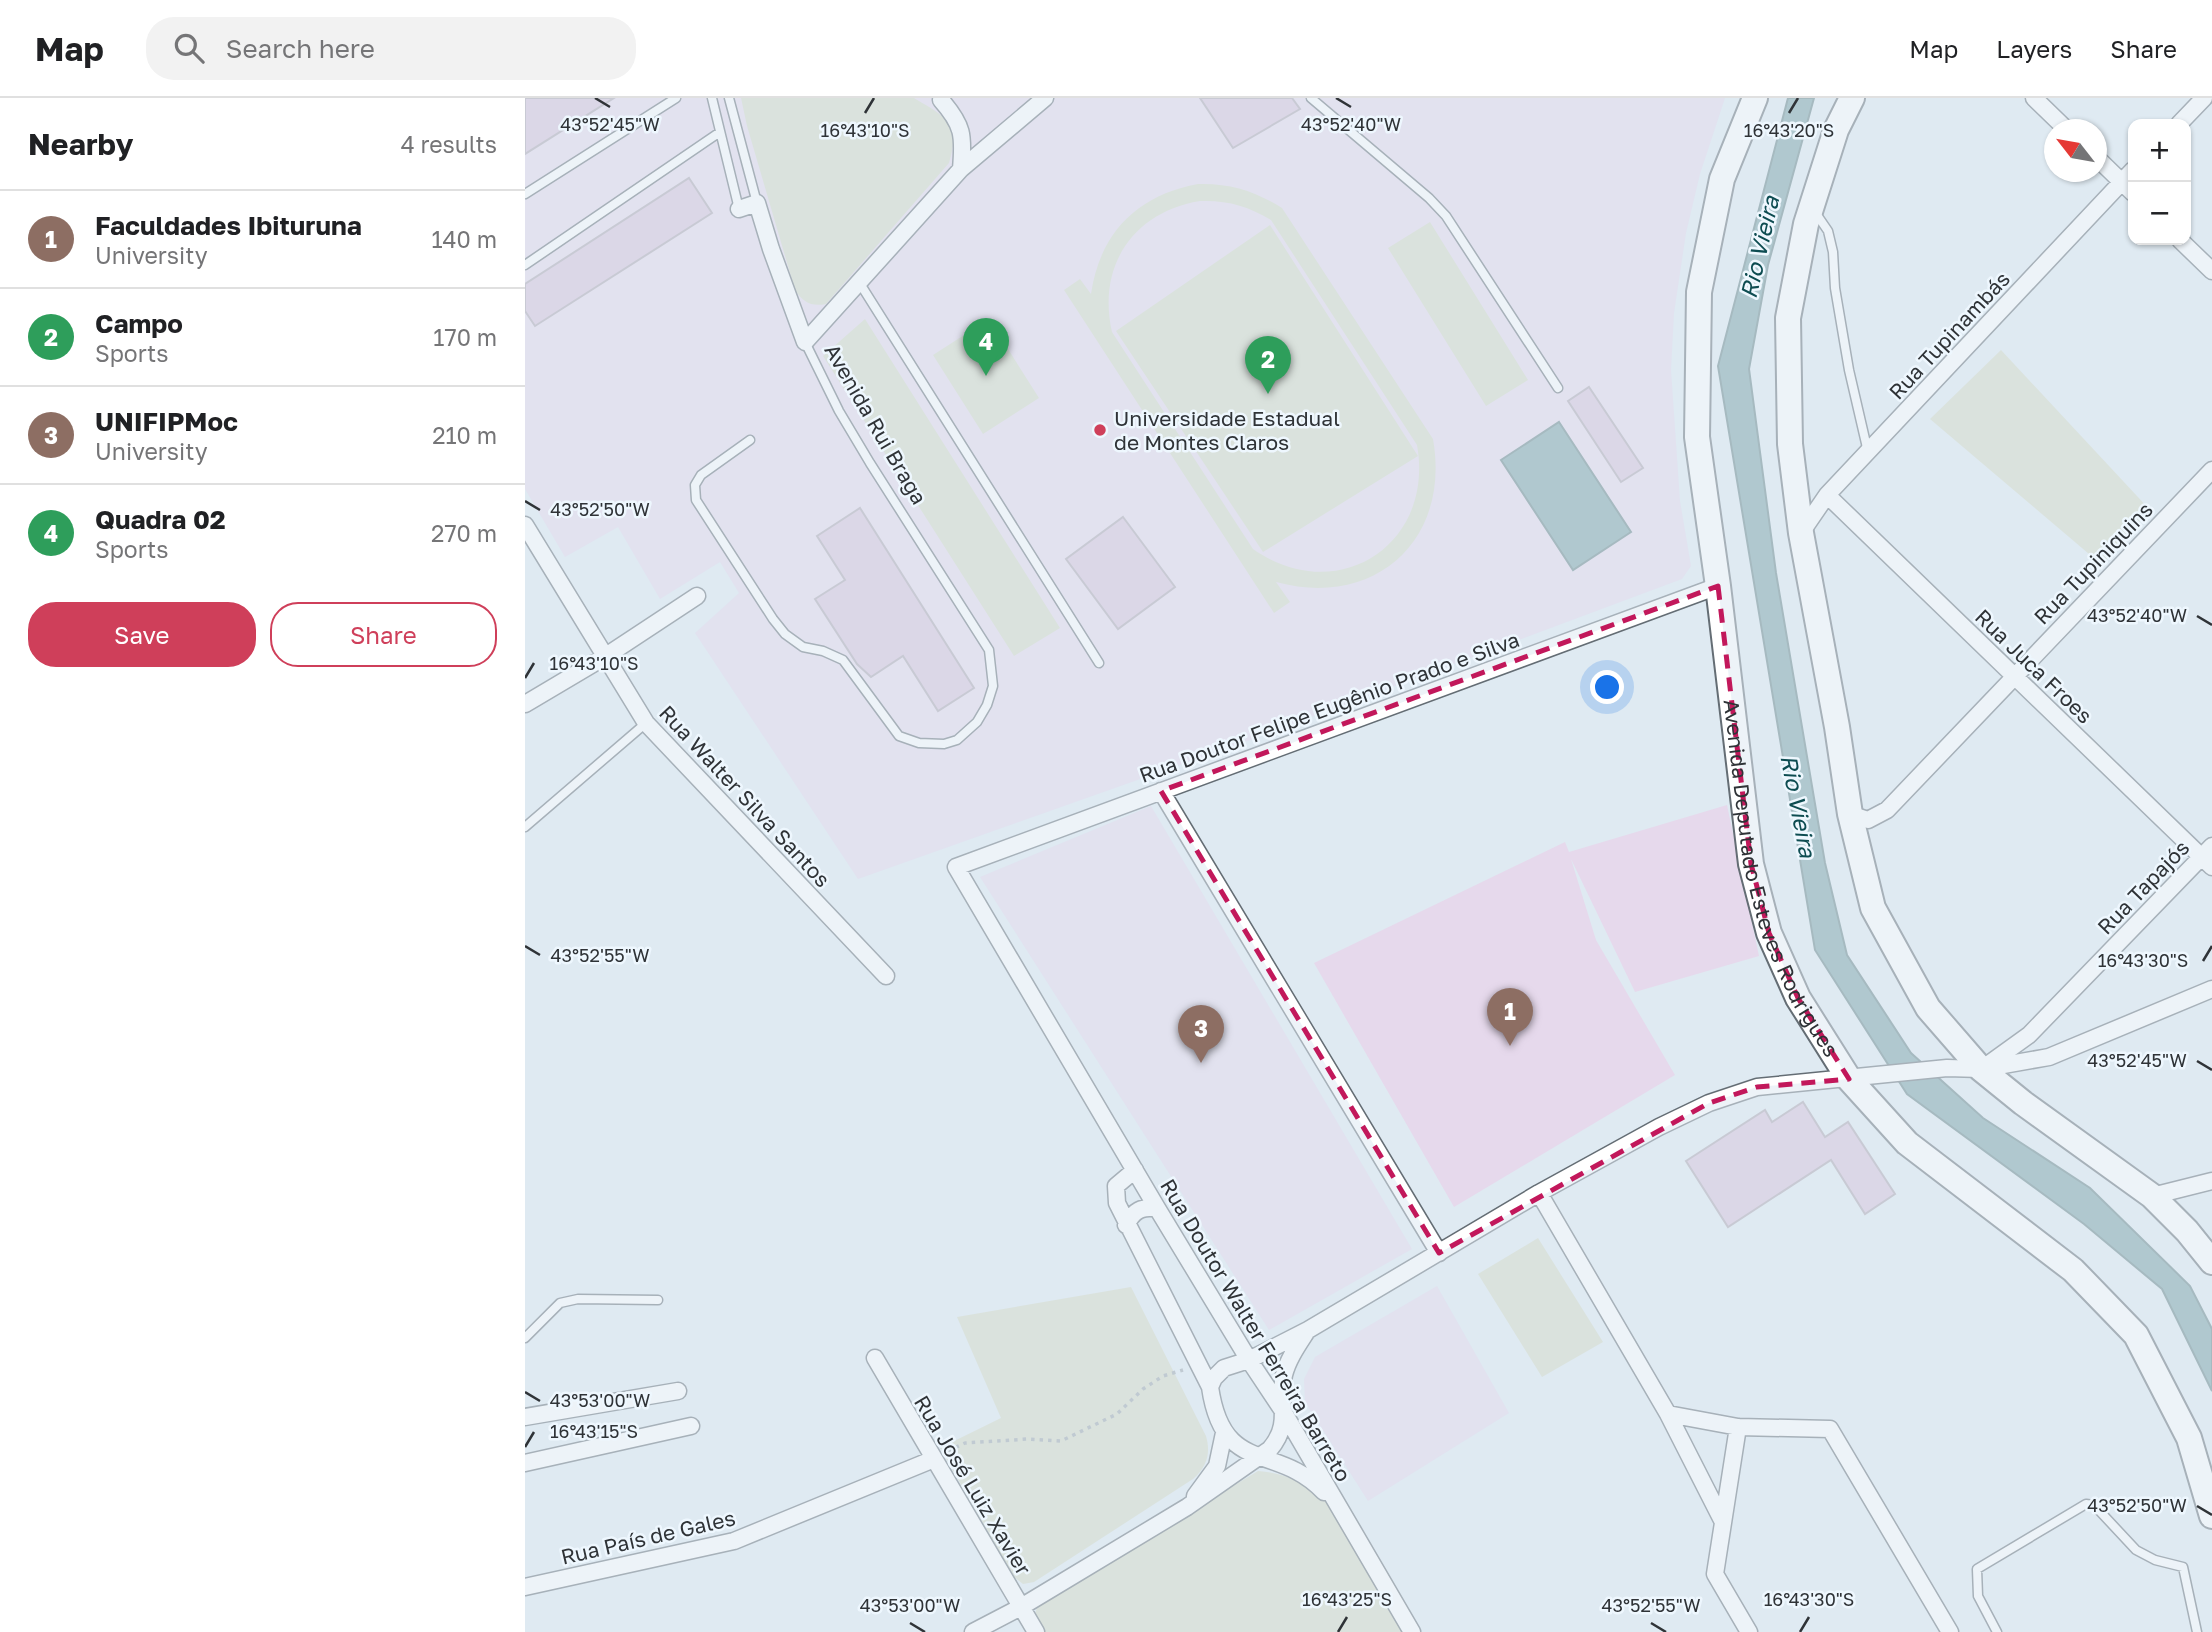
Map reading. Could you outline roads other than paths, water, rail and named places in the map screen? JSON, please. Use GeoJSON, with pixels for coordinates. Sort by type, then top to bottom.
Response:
{"type":"FeatureCollection","features":[{"type":"Feature","properties":{"kind":"main road","name":"Avenida Deputado Esteves Rodrigues"},"geometry":{"type":"LineString","coordinates":[[1755,98],[1722,179],[1699,292],[1697,437],[1718,586],[1751,864],[1769,933],[1798,998],[1849,1079],[1907,1143],[2073,1270],[2136,1335],[2189,1438],[2212,1516]]}},
{"type":"Feature","properties":{"kind":"main road"},"geometry":{"type":"LineString","coordinates":[[1852,98],[1836,130],[1811,207],[1788,318],[1790,444],[1801,533],[1837,727],[1850,814],[1873,908],[1928,1008],[1981,1069],[2023,1104],[2152,1195],[2212,1262]]}},
{"type":"Feature","properties":{"kind":"street"},"geometry":{"type":"LineString","coordinates":[[805,342],[961,169],[1045,98]]}},
{"type":"Feature","properties":{"kind":"street"},"geometry":{"type":"LineString","coordinates":[[2034,98],[2056,119]]}},
{"type":"Feature","properties":{"kind":"street"},"geometry":{"type":"LineString","coordinates":[[2184,119],[2204,98]]}},
{"type":"Feature","properties":{"kind":"street"},"geometry":{"type":"LineString","coordinates":[[944,99],[957,118],[963,142],[961,169]]}},
{"type":"Feature","properties":{"kind":"street"},"geometry":{"type":"LineString","coordinates":[[2107,166],[2128,181]]}},
{"type":"Feature","properties":{"kind":"street","name":"Rua Tupinambás"},"geometry":{"type":"LineString","coordinates":[[1801,533],[1827,495],[2128,183]]}},
{"type":"Feature","properties":{"kind":"street"},"geometry":{"type":"LineString","coordinates":[[739,209],[757,203]]}},
{"type":"Feature","properties":{"kind":"street","name":"Avenida Rui Braga"},"geometry":{"type":"LineString","coordinates":[[757,203],[805,342]]}},
{"type":"Feature","properties":{"kind":"street"},"geometry":{"type":"LineString","coordinates":[[2185,245],[2212,271]]}},
{"type":"Feature","properties":{"kind":"street","name":"Rua Tupiniquins"},"geometry":{"type":"LineString","coordinates":[[1850,814],[1868,820],[1887,810],[2212,470]]}},
{"type":"Feature","properties":{"kind":"street","name":"Rua Juca Froes"},"geometry":{"type":"LineString","coordinates":[[1827,495],[2014,676],[2209,856]]}},
{"type":"Feature","properties":{"kind":"street","name":"Rua Walter Silva Santos"},"geometry":{"type":"LineString","coordinates":[[525,525],[646,723],[886,976]]}},
{"type":"Feature","properties":{"kind":"street","name":"Rua Doutor Felipe Eugênio Prado e Silva"},"geometry":{"type":"LineString","coordinates":[[956,867],[1718,586]]}},
{"type":"Feature","properties":{"kind":"street"},"geometry":{"type":"LineString","coordinates":[[525,704],[606,656],[697,596]]}},
{"type":"Feature","properties":{"kind":"street"},"geometry":{"type":"LineString","coordinates":[[1161,791],[1439,1254]]}},
{"type":"Feature","properties":{"kind":"street","name":"Rua Tapajós"},"geometry":{"type":"LineString","coordinates":[[1981,1069],[2029,1035],[2209,856]]}},
{"type":"Feature","properties":{"kind":"street","name":"Rua Doutor Walter Ferreira Barreto"},"geometry":{"type":"LineString","coordinates":[[956,867],[1157,1208],[1283,1411],[1412,1632]]}},
{"type":"Feature","properties":{"kind":"street"},"geometry":{"type":"LineString","coordinates":[[1210,1387],[1214,1378],[1224,1368],[1249,1360],[1308,1330],[1539,1193],[1709,1103],[1757,1087],[1947,1068],[1981,1069],[2049,1057],[2212,989]]}},
{"type":"Feature","properties":{"kind":"street","name":"Rua Doutor Walter Ferreira Barreto"},"geometry":{"type":"LineString","coordinates":[[1135,1170],[1117,1186],[1117,1203],[1197,1366],[1210,1387],[1213,1407],[1224,1433],[1259,1458],[1290,1467],[1313,1481],[1342,1511]]}},
{"type":"Feature","properties":{"kind":"street"},"geometry":{"type":"LineString","coordinates":[[2152,1195],[2212,1181]]}},
{"type":"Feature","properties":{"kind":"street"},"geometry":{"type":"LineString","coordinates":[[1539,1193],[1668,1414],[1723,1522]]}},
{"type":"Feature","properties":{"kind":"street"},"geometry":{"type":"LineString","coordinates":[[1126,1225],[1136,1211],[1157,1208]]}},
{"type":"Feature","properties":{"kind":"street"},"geometry":{"type":"LineString","coordinates":[[973,1632],[1021,1607],[1187,1507],[1259,1458],[1279,1437],[1284,1423],[1284,1376],[1293,1351],[1308,1330]]}},
{"type":"Feature","properties":{"kind":"street","name":"Rua José Luiz Xavier"},"geometry":{"type":"LineString","coordinates":[[875,1358],[1036,1632]]}},
{"type":"Feature","properties":{"kind":"street"},"geometry":{"type":"LineString","coordinates":[[525,1417],[678,1391]]}},
{"type":"Feature","properties":{"kind":"street"},"geometry":{"type":"LineString","coordinates":[[1668,1414],[1738,1427],[1830,1429],[1950,1632]]}},
{"type":"Feature","properties":{"kind":"street"},"geometry":{"type":"LineString","coordinates":[[1691,1457],[1694,1435],[1709,1423]]}},
{"type":"Feature","properties":{"kind":"street"},"geometry":{"type":"LineString","coordinates":[[525,1463],[691,1426]]}},
{"type":"Feature","properties":{"kind":"street"},"geometry":{"type":"LineString","coordinates":[[1738,1427],[1715,1574],[1749,1632]]}},
{"type":"Feature","properties":{"kind":"street"},"geometry":{"type":"LineString","coordinates":[[1187,1507],[1217,1466],[1224,1433]]}},
{"type":"Feature","properties":{"kind":"street","name":"Rua País de Gales"},"geometry":{"type":"LineString","coordinates":[[525,1587],[734,1541],[934,1458]]}},
{"type":"Feature","properties":{"kind":"lane"},"geometry":{"type":"LineString","coordinates":[[525,194],[676,98]]}},
{"type":"Feature","properties":{"kind":"lane"},"geometry":{"type":"LineString","coordinates":[[712,98],[739,209]]}},
{"type":"Feature","properties":{"kind":"lane","name":"Avenida Rui Braga"},"geometry":{"type":"LineString","coordinates":[[729,98],[757,203]]}},
{"type":"Feature","properties":{"kind":"lane"},"geometry":{"type":"LineString","coordinates":[[1311,98],[1429,198],[1446,216],[1558,388]]}},
{"type":"Feature","properties":{"kind":"lane"},"geometry":{"type":"LineString","coordinates":[[525,265],[720,131]]}},
{"type":"Feature","properties":{"kind":"lane"},"geometry":{"type":"LineString","coordinates":[[1811,207],[1828,231],[1833,252],[1835,288],[1868,452]]}},
{"type":"Feature","properties":{"kind":"lane"},"geometry":{"type":"LineString","coordinates":[[859,282],[1100,663]]}},
{"type":"Feature","properties":{"kind":"lane","name":"Avenida Rui Braga"},"geometry":{"type":"LineString","coordinates":[[750,440],[701,475],[695,485],[696,499],[785,634],[803,647],[823,651],[843,660],[899,736],[919,743],[944,744],[957,740],[977,722],[987,705],[993,686],[989,650],[870,463],[839,411],[805,342]]}},
{"type":"Feature","properties":{"kind":"lane"},"geometry":{"type":"LineString","coordinates":[[525,827],[646,723]]}},
{"type":"Feature","properties":{"kind":"lane"},"geometry":{"type":"LineString","coordinates":[[525,1338],[560,1303],[578,1299],[658,1300]]}},
{"type":"Feature","properties":{"kind":"lane"},"geometry":{"type":"LineString","coordinates":[[1997,1632],[1978,1596],[1977,1569],[2086,1504],[2094,1505],[2136,1550],[2155,1560],[2183,1567],[2197,1632]]}},
{"type":"Feature","properties":{"kind":"water","name":"Rio Vieira"},"geometry":{"type":"Polygon","coordinates":[[[1788,98],[1814,98],[1768,265],[1749,369],[1776,573],[1825,863],[1847,955],[1911,1053],[1983,1118],[2090,1188],[2190,1286],[2212,1329],[2212,1391],[2162,1289],[2084,1224],[1907,1094],[1815,950],[1718,366],[1788,98]]]}},
{"type":"Feature","properties":{"kind":"water"},"geometry":{"type":"Polygon","coordinates":[[[1559,422],[1631,532],[1573,570],[1501,460],[1559,422]]]}},
{"type":"Feature","properties":{"kind":"place","name":"Quadra 02"},"geometry":{"type":"Point","coordinates":[986,376]}},
{"type":"Feature","properties":{"kind":"place","name":"Campo"},"geometry":{"type":"Point","coordinates":[1268,394]}},
{"type":"Feature","properties":{"kind":"place","name":"Universidade Estadual de Montes Claros"},"geometry":{"type":"Point","coordinates":[1100,430]}},
{"type":"Feature","properties":{"kind":"place","name":"Faculdades Ibituruna"},"geometry":{"type":"Point","coordinates":[1510,1046]}},
{"type":"Feature","properties":{"kind":"place","name":"UNIFIPMoc"},"geometry":{"type":"Point","coordinates":[1201,1063]}}]}
